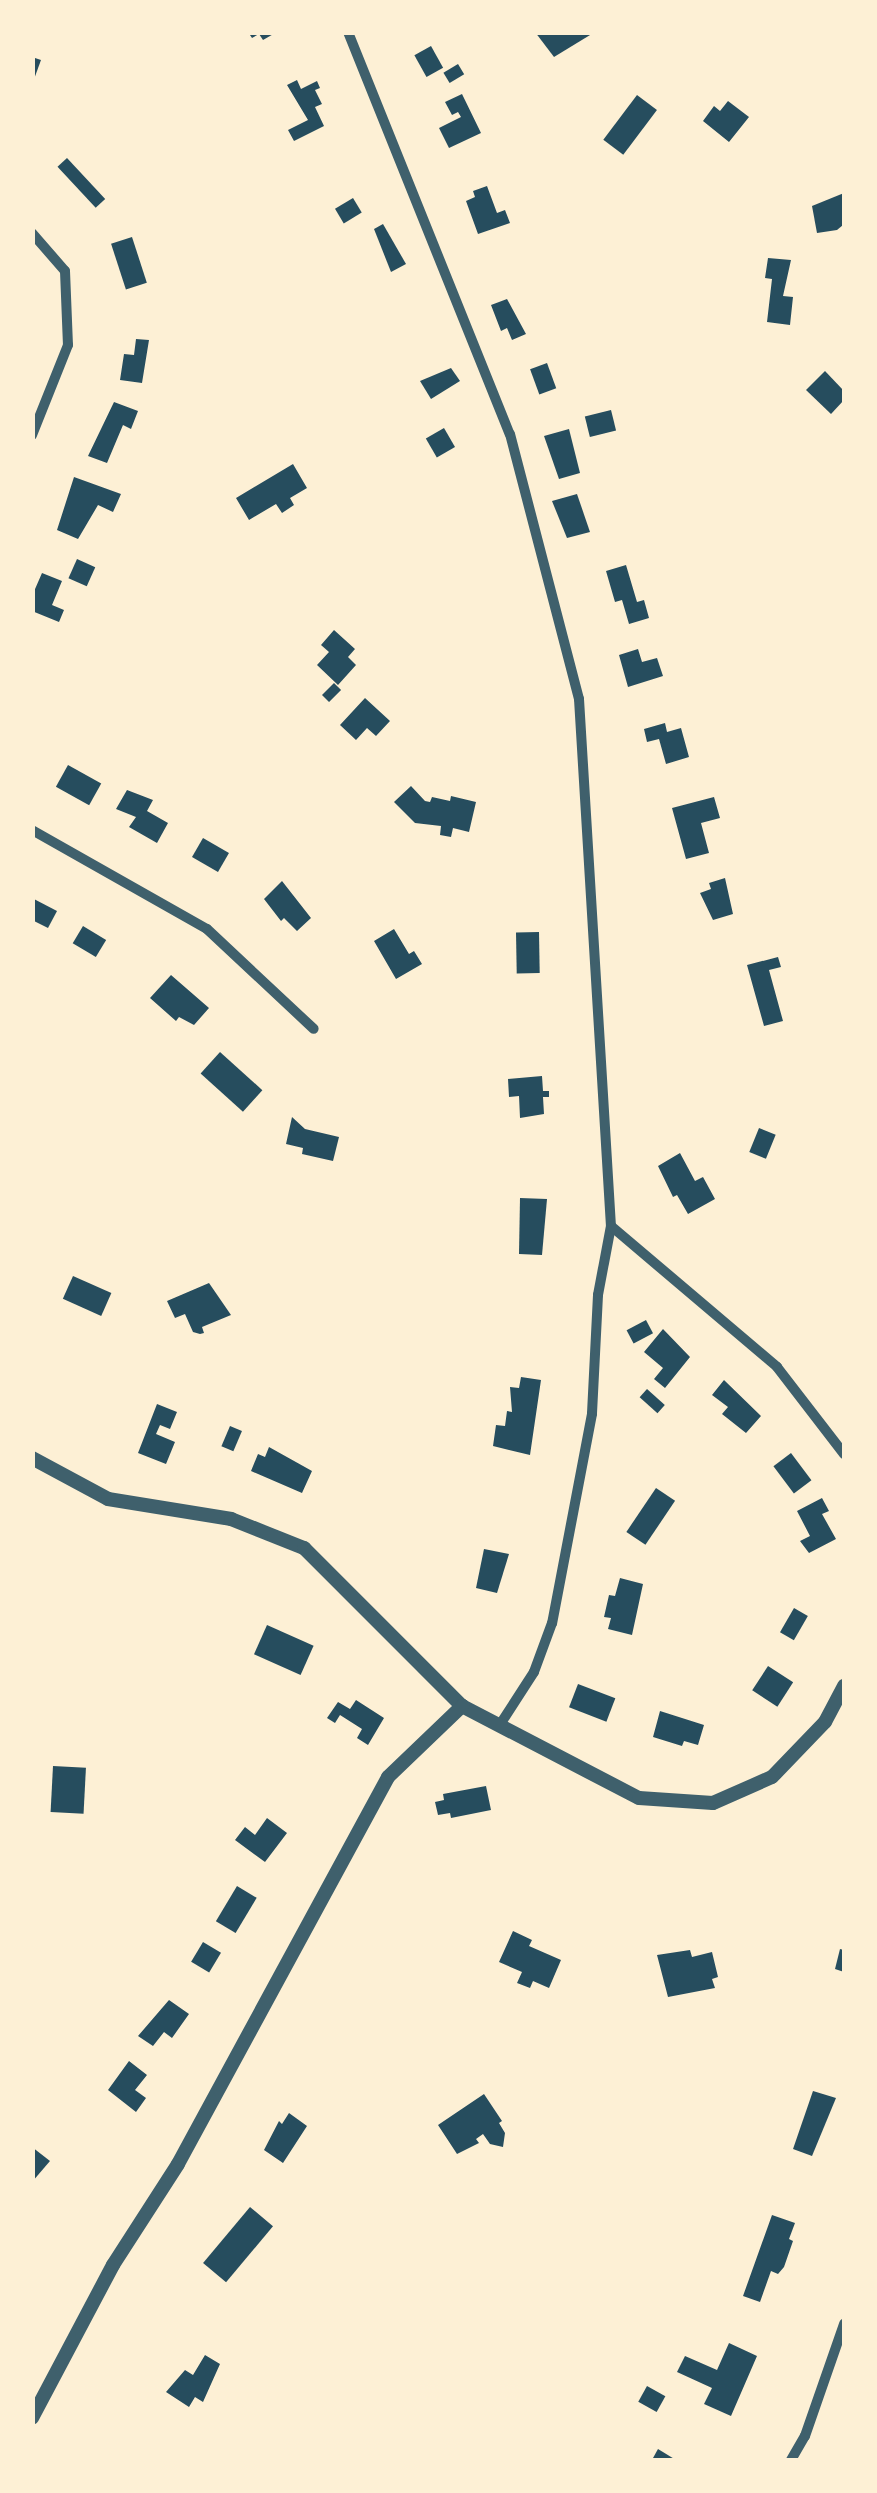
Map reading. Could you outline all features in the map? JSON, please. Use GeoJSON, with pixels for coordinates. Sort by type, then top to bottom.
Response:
{"type":"FeatureCollection","features":[{"type":"Feature","properties":{"kind":"street"},"geometry":{"type":"LineString","coordinates":[[348,32],[510,434],[579,699],[610,1226],[598,1295],[592,1414],[552,1622],[534,1672],[501,1723]]}},
{"type":"Feature","properties":{"kind":"street"},"geometry":{"type":"LineString","coordinates":[[32,233],[65,271],[68,346],[32,435]]}},
{"type":"Feature","properties":{"kind":"street"},"geometry":{"type":"LineString","coordinates":[[32,830],[207,929],[314,1029]]}},
{"type":"Feature","properties":{"kind":"street"},"geometry":{"type":"LineString","coordinates":[[610,1226],[777,1366],[844,1454]]}},
{"type":"Feature","properties":{"kind":"street"},"geometry":{"type":"LineString","coordinates":[[32,1458],[108,1499],[232,1519],[304,1548],[462,1706],[639,1798],[713,1803],[772,1777],[825,1722],[844,1686]]}},
{"type":"Feature","properties":{"kind":"street"},"geometry":{"type":"LineString","coordinates":[[32,2418],[114,2265],[178,2164],[388,1777],[462,1706]]}},
{"type":"Feature","properties":{"kind":"street"},"geometry":{"type":"LineString","coordinates":[[791,2460],[805,2436],[844,2324]]}},
{"type":"Feature","properties":{"kind":"building"},"geometry":{"type":"Polygon","coordinates":[[[248,32],[277,32],[263,40],[259,34],[252,38],[248,32]]]}},
{"type":"Feature","properties":{"kind":"building"},"geometry":{"type":"Polygon","coordinates":[[[535,32],[595,32],[554,57],[535,32]]]}},
{"type":"Feature","properties":{"kind":"building"},"geometry":{"type":"Polygon","coordinates":[[[431,46],[443,68],[427,77],[414,55],[431,46]]]}},
{"type":"Feature","properties":{"kind":"building"},"geometry":{"type":"Polygon","coordinates":[[[32,57],[41,60],[33,82],[32,81],[32,57]]]}},
{"type":"Feature","properties":{"kind":"building"},"geometry":{"type":"Polygon","coordinates":[[[458,64],[464,74],[450,83],[443,73],[458,64]]]}},
{"type":"Feature","properties":{"kind":"building"},"geometry":{"type":"Polygon","coordinates":[[[297,80],[301,89],[317,81],[320,88],[315,90],[322,104],[315,107],[324,126],[294,141],[288,130],[308,120],[287,85],[297,80]]]}},
{"type":"Feature","properties":{"kind":"building"},"geometry":{"type":"Polygon","coordinates":[[[462,94],[481,133],[449,148],[439,128],[461,117],[458,112],[452,115],[445,102],[462,94]]]}},
{"type":"Feature","properties":{"kind":"building"},"geometry":{"type":"Polygon","coordinates":[[[637,95],[657,110],[623,155],[603,140],[637,95]]]}},
{"type":"Feature","properties":{"kind":"building"},"geometry":{"type":"Polygon","coordinates":[[[728,101],[749,117],[729,142],[703,121],[714,106],[720,111],[728,101]]]}},
{"type":"Feature","properties":{"kind":"building"},"geometry":{"type":"Polygon","coordinates":[[[67,158],[105,199],[96,208],[57,167],[67,158]]]}},
{"type":"Feature","properties":{"kind":"building"},"geometry":{"type":"Polygon","coordinates":[[[487,186],[497,213],[505,210],[510,223],[478,234],[466,201],[475,197],[473,191],[487,186]]]}},
{"type":"Feature","properties":{"kind":"building"},"geometry":{"type":"Polygon","coordinates":[[[844,193],[843,225],[837,230],[817,233],[812,206],[844,193]]]}},
{"type":"Feature","properties":{"kind":"building"},"geometry":{"type":"Polygon","coordinates":[[[353,198],[362,213],[344,223],[335,209],[353,198]]]}},
{"type":"Feature","properties":{"kind":"building"},"geometry":{"type":"Polygon","coordinates":[[[383,224],[406,264],[391,272],[374,229],[383,224]]]}},
{"type":"Feature","properties":{"kind":"building"},"geometry":{"type":"Polygon","coordinates":[[[132,237],[147,283],[126,289],[111,244],[132,237]]]}},
{"type":"Feature","properties":{"kind":"building"},"geometry":{"type":"Polygon","coordinates":[[[768,258],[791,260],[783,296],[793,297],[790,325],[767,322],[772,279],[765,278],[768,258]]]}},
{"type":"Feature","properties":{"kind":"building"},"geometry":{"type":"Polygon","coordinates":[[[507,299],[526,334],[512,340],[507,328],[501,331],[491,305],[507,299]]]}},
{"type":"Feature","properties":{"kind":"building"},"geometry":{"type":"Polygon","coordinates":[[[136,339],[149,340],[142,383],[120,380],[124,354],[134,355],[136,339]]]}},
{"type":"Feature","properties":{"kind":"building"},"geometry":{"type":"Polygon","coordinates":[[[547,363],[556,388],[539,395],[530,369],[547,363]]]}},
{"type":"Feature","properties":{"kind":"building"},"geometry":{"type":"Polygon","coordinates":[[[451,368],[460,381],[431,399],[420,381],[451,368]]]}},
{"type":"Feature","properties":{"kind":"building"},"geometry":{"type":"Polygon","coordinates":[[[825,371],[844,391],[844,400],[831,414],[806,390],[825,371]]]}},
{"type":"Feature","properties":{"kind":"building"},"geometry":{"type":"Polygon","coordinates":[[[114,402],[138,411],[131,429],[123,425],[107,463],[88,456],[114,402]]]}},
{"type":"Feature","properties":{"kind":"building"},"geometry":{"type":"Polygon","coordinates":[[[611,410],[616,430],[590,437],[585,417],[611,410]]]}},
{"type":"Feature","properties":{"kind":"building"},"geometry":{"type":"Polygon","coordinates":[[[444,428],[455,447],[437,458],[426,438],[444,428]]]}},
{"type":"Feature","properties":{"kind":"building"},"geometry":{"type":"Polygon","coordinates":[[[569,429],[580,473],[559,479],[544,436],[569,429]]]}},
{"type":"Feature","properties":{"kind":"building"},"geometry":{"type":"Polygon","coordinates":[[[293,464],[307,488],[290,498],[294,505],[282,513],[276,504],[249,520],[236,498],[293,464]]]}},
{"type":"Feature","properties":{"kind":"building"},"geometry":{"type":"Polygon","coordinates":[[[74,477],[121,494],[113,512],[98,505],[78,539],[57,530],[74,477]]]}},
{"type":"Feature","properties":{"kind":"building"},"geometry":{"type":"Polygon","coordinates":[[[577,494],[590,532],[567,538],[552,501],[577,494]]]}},
{"type":"Feature","properties":{"kind":"building"},"geometry":{"type":"Polygon","coordinates":[[[77,559],[95,567],[87,586],[68,578],[77,559]]]}},
{"type":"Feature","properties":{"kind":"building"},"geometry":{"type":"Polygon","coordinates":[[[626,565],[637,602],[644,600],[649,618],[629,624],[622,600],[615,602],[606,571],[626,565]]]}},
{"type":"Feature","properties":{"kind":"building"},"geometry":{"type":"Polygon","coordinates":[[[42,573],[62,581],[52,605],[64,610],[59,622],[32,611],[32,596],[42,573]]]}},
{"type":"Feature","properties":{"kind":"building"},"geometry":{"type":"Polygon","coordinates":[[[334,630],[355,649],[348,657],[356,665],[338,685],[317,665],[329,652],[321,645],[334,630]]]}},
{"type":"Feature","properties":{"kind":"building"},"geometry":{"type":"Polygon","coordinates":[[[638,649],[642,662],[657,658],[663,676],[628,687],[619,655],[638,649]]]}},
{"type":"Feature","properties":{"kind":"building"},"geometry":{"type":"Polygon","coordinates":[[[334,683],[341,690],[329,702],[322,695],[334,683]]]}},
{"type":"Feature","properties":{"kind":"building"},"geometry":{"type":"Polygon","coordinates":[[[365,698],[390,721],[376,736],[367,728],[356,740],[340,725],[365,698]]]}},
{"type":"Feature","properties":{"kind":"building"},"geometry":{"type":"Polygon","coordinates":[[[665,723],[667,732],[681,728],[689,757],[666,764],[659,739],[647,742],[644,729],[665,723]]]}},
{"type":"Feature","properties":{"kind":"building"},"geometry":{"type":"Polygon","coordinates":[[[68,765],[101,783],[89,805],[56,787],[68,765]]]}},
{"type":"Feature","properties":{"kind":"building"},"geometry":{"type":"Polygon","coordinates":[[[411,786],[425,801],[430,802],[432,797],[450,801],[451,796],[476,802],[469,832],[453,828],[451,837],[440,835],[441,826],[415,823],[394,802],[411,786]]]}},
{"type":"Feature","properties":{"kind":"building"},"geometry":{"type":"Polygon","coordinates":[[[127,790],[153,800],[147,811],[168,823],[157,843],[129,827],[136,817],[116,809],[127,790]]]}},
{"type":"Feature","properties":{"kind":"building"},"geometry":{"type":"Polygon","coordinates":[[[714,797],[720,818],[701,823],[709,853],[686,859],[672,808],[714,797]]]}},
{"type":"Feature","properties":{"kind":"building"},"geometry":{"type":"Polygon","coordinates":[[[203,838],[229,853],[218,872],[192,857],[203,838]]]}},
{"type":"Feature","properties":{"kind":"building"},"geometry":{"type":"Polygon","coordinates":[[[725,878],[733,914],[713,920],[700,893],[711,889],[709,883],[725,878]]]}},
{"type":"Feature","properties":{"kind":"building"},"geometry":{"type":"Polygon","coordinates":[[[282,881],[311,918],[297,931],[284,918],[281,921],[264,899],[282,881]]]}},
{"type":"Feature","properties":{"kind":"building"},"geometry":{"type":"Polygon","coordinates":[[[32,898],[57,911],[48,928],[32,920],[32,898]]]}},
{"type":"Feature","properties":{"kind":"building"},"geometry":{"type":"Polygon","coordinates":[[[83,926],[106,940],[96,957],[73,943],[83,926]]]}},
{"type":"Feature","properties":{"kind":"building"},"geometry":{"type":"Polygon","coordinates":[[[394,929],[409,954],[414,951],[422,964],[396,979],[374,941],[394,929]]]}},
{"type":"Feature","properties":{"kind":"building"},"geometry":{"type":"Polygon","coordinates":[[[516,932],[539,932],[540,973],[517,973],[516,932]]]}},
{"type":"Feature","properties":{"kind":"building"},"geometry":{"type":"Polygon","coordinates":[[[778,957],[781,967],[769,970],[783,1021],[764,1026],[747,965],[778,957]]]}},
{"type":"Feature","properties":{"kind":"building"},"geometry":{"type":"Polygon","coordinates":[[[171,975],[209,1008],[194,1025],[179,1017],[176,1021],[150,998],[171,975]]]}},
{"type":"Feature","properties":{"kind":"building"},"geometry":{"type":"Polygon","coordinates":[[[220,1052],[262,1090],[243,1112],[201,1074],[220,1052]]]}},
{"type":"Feature","properties":{"kind":"building"},"geometry":{"type":"Polygon","coordinates":[[[542,1076],[543,1091],[549,1091],[549,1097],[543,1097],[544,1114],[520,1118],[519,1096],[509,1097],[508,1079],[542,1076]]]}},
{"type":"Feature","properties":{"kind":"building"},"geometry":{"type":"Polygon","coordinates":[[[292,1117],[305,1129],[339,1137],[333,1161],[302,1154],[303,1148],[286,1144],[292,1117]]]}},
{"type":"Feature","properties":{"kind":"building"},"geometry":{"type":"Polygon","coordinates":[[[759,1128],[776,1135],[766,1159],[749,1152],[759,1128]]]}},
{"type":"Feature","properties":{"kind":"building"},"geometry":{"type":"Polygon","coordinates":[[[680,1153],[695,1181],[703,1177],[715,1199],[688,1214],[677,1195],[673,1197],[658,1166],[680,1153]]]}},
{"type":"Feature","properties":{"kind":"building"},"geometry":{"type":"Polygon","coordinates":[[[520,1198],[547,1199],[542,1255],[519,1254],[520,1198]]]}},
{"type":"Feature","properties":{"kind":"building"},"geometry":{"type":"Polygon","coordinates":[[[73,1276],[111,1293],[101,1316],[63,1299],[73,1276]]]}},
{"type":"Feature","properties":{"kind":"building"},"geometry":{"type":"Polygon","coordinates":[[[209,1283],[231,1315],[202,1327],[204,1333],[200,1334],[193,1332],[185,1314],[175,1318],[167,1301],[209,1283]]]}},
{"type":"Feature","properties":{"kind":"building"},"geometry":{"type":"Polygon","coordinates":[[[646,1320],[653,1333],[634,1344],[627,1330],[646,1320]]]}},
{"type":"Feature","properties":{"kind":"building"},"geometry":{"type":"Polygon","coordinates":[[[663,1329],[690,1357],[665,1388],[654,1379],[663,1368],[644,1352],[663,1329]]]}},
{"type":"Feature","properties":{"kind":"building"},"geometry":{"type":"Polygon","coordinates":[[[521,1377],[541,1380],[530,1455],[493,1446],[496,1425],[505,1426],[507,1411],[512,1412],[510,1387],[519,1388],[521,1377]]]}},
{"type":"Feature","properties":{"kind":"building"},"geometry":{"type":"Polygon","coordinates":[[[724,1380],[761,1416],[746,1433],[722,1414],[728,1407],[712,1395],[724,1380]]]}},
{"type":"Feature","properties":{"kind":"building"},"geometry":{"type":"Polygon","coordinates":[[[647,1389],[665,1405],[657,1413],[640,1397],[647,1389]]]}},
{"type":"Feature","properties":{"kind":"building"},"geometry":{"type":"Polygon","coordinates":[[[157,1404],[177,1412],[170,1429],[160,1425],[156,1434],[175,1442],[166,1464],[138,1453],[157,1404]]]}},
{"type":"Feature","properties":{"kind":"building"},"geometry":{"type":"Polygon","coordinates":[[[230,1426],[242,1431],[233,1451],[221,1446],[230,1426]]]}},
{"type":"Feature","properties":{"kind":"building"},"geometry":{"type":"Polygon","coordinates":[[[269,1447],[312,1471],[302,1493],[251,1471],[258,1454],[265,1457],[269,1447]]]}},
{"type":"Feature","properties":{"kind":"building"},"geometry":{"type":"Polygon","coordinates":[[[791,1453],[811,1480],[794,1493],[773,1466],[791,1453]]]}},
{"type":"Feature","properties":{"kind":"building"},"geometry":{"type":"Polygon","coordinates":[[[656,1488],[675,1501],[645,1545],[626,1532],[656,1488]]]}},
{"type":"Feature","properties":{"kind":"building"},"geometry":{"type":"Polygon","coordinates":[[[822,1498],[829,1511],[822,1514],[836,1539],[809,1553],[800,1541],[810,1536],[797,1511],[822,1498]]]}},
{"type":"Feature","properties":{"kind":"building"},"geometry":{"type":"Polygon","coordinates":[[[484,1549],[509,1554],[497,1593],[476,1588],[484,1549]]]}},
{"type":"Feature","properties":{"kind":"building"},"geometry":{"type":"Polygon","coordinates":[[[620,1578],[643,1584],[632,1635],[608,1629],[611,1618],[604,1617],[609,1595],[615,1596],[620,1578]]]}},
{"type":"Feature","properties":{"kind":"building"},"geometry":{"type":"Polygon","coordinates":[[[794,1608],[808,1616],[794,1640],[780,1632],[794,1608]]]}},
{"type":"Feature","properties":{"kind":"building"},"geometry":{"type":"Polygon","coordinates":[[[267,1625],[314,1646],[301,1675],[254,1654],[267,1625]]]}},
{"type":"Feature","properties":{"kind":"building"},"geometry":{"type":"Polygon","coordinates":[[[768,1666],[793,1682],[777,1707],[752,1690],[768,1666]]]}},
{"type":"Feature","properties":{"kind":"building"},"geometry":{"type":"Polygon","coordinates":[[[578,1684],[615,1698],[606,1722],[569,1707],[578,1684]]]}},
{"type":"Feature","properties":{"kind":"building"},"geometry":{"type":"Polygon","coordinates":[[[356,1700],[384,1718],[368,1745],[357,1738],[362,1729],[340,1715],[335,1723],[327,1718],[338,1702],[350,1709],[356,1700]]]}},
{"type":"Feature","properties":{"kind":"building"},"geometry":{"type":"Polygon","coordinates":[[[660,1711],[704,1725],[698,1745],[684,1741],[682,1746],[653,1737],[660,1711]]]}},
{"type":"Feature","properties":{"kind":"building"},"geometry":{"type":"Polygon","coordinates":[[[53,1766],[86,1768],[84,1814],[51,1812],[53,1766]]]}},
{"type":"Feature","properties":{"kind":"building"},"geometry":{"type":"Polygon","coordinates":[[[486,1786],[491,1810],[451,1818],[450,1813],[438,1815],[435,1802],[444,1800],[443,1794],[486,1786]]]}},
{"type":"Feature","properties":{"kind":"building"},"geometry":{"type":"Polygon","coordinates":[[[267,1818],[287,1833],[265,1862],[235,1840],[245,1827],[255,1835],[267,1818]]]}},
{"type":"Feature","properties":{"kind":"building"},"geometry":{"type":"Polygon","coordinates":[[[237,1886],[257,1898],[236,1933],[216,1921],[237,1886]]]}},
{"type":"Feature","properties":{"kind":"building"},"geometry":{"type":"Polygon","coordinates":[[[513,1931],[532,1940],[529,1946],[561,1960],[549,1988],[533,1981],[530,1988],[517,1983],[522,1972],[499,1962],[513,1931]]]}},
{"type":"Feature","properties":{"kind":"building"},"geometry":{"type":"Polygon","coordinates":[[[203,1942],[221,1953],[209,1973],[191,1962],[203,1942]]]}},
{"type":"Feature","properties":{"kind":"building"},"geometry":{"type":"Polygon","coordinates":[[[840,1949],[844,1950],[844,1972],[835,1969],[840,1949]]]}},
{"type":"Feature","properties":{"kind":"building"},"geometry":{"type":"Polygon","coordinates":[[[690,1950],[692,1957],[712,1952],[718,1977],[712,1979],[715,1988],[668,1997],[657,1955],[690,1950]]]}},
{"type":"Feature","properties":{"kind":"building"},"geometry":{"type":"Polygon","coordinates":[[[169,2000],[189,2014],[172,2038],[164,2032],[153,2046],[138,2036],[169,2000]]]}},
{"type":"Feature","properties":{"kind":"building"},"geometry":{"type":"Polygon","coordinates":[[[129,2061],[147,2075],[135,2090],[146,2098],[136,2112],[108,2090],[129,2061]]]}},
{"type":"Feature","properties":{"kind":"building"},"geometry":{"type":"Polygon","coordinates":[[[813,2091],[836,2098],[812,2156],[793,2149],[813,2091]]]}},
{"type":"Feature","properties":{"kind":"building"},"geometry":{"type":"Polygon","coordinates":[[[484,2094],[502,2121],[499,2123],[505,2133],[503,2147],[490,2144],[483,2134],[476,2139],[479,2143],[457,2154],[438,2125],[484,2094]]]}},
{"type":"Feature","properties":{"kind":"building"},"geometry":{"type":"Polygon","coordinates":[[[289,2113],[307,2126],[283,2163],[264,2150],[279,2121],[282,2124],[289,2113]]]}},
{"type":"Feature","properties":{"kind":"building"},"geometry":{"type":"Polygon","coordinates":[[[32,2147],[50,2161],[32,2182],[32,2147]]]}},
{"type":"Feature","properties":{"kind":"building"},"geometry":{"type":"Polygon","coordinates":[[[250,2207],[273,2226],[226,2282],[203,2263],[250,2207]]]}},
{"type":"Feature","properties":{"kind":"building"},"geometry":{"type":"Polygon","coordinates":[[[772,2215],[795,2223],[789,2239],[793,2241],[784,2267],[778,2274],[771,2271],[760,2302],[743,2296],[772,2215]]]}},
{"type":"Feature","properties":{"kind":"building"},"geometry":{"type":"Polygon","coordinates":[[[729,2343],[757,2356],[731,2416],[704,2404],[712,2388],[677,2372],[685,2356],[717,2370],[729,2343]]]}},
{"type":"Feature","properties":{"kind":"building"},"geometry":{"type":"Polygon","coordinates":[[[205,2355],[220,2364],[203,2402],[195,2397],[189,2407],[166,2392],[185,2370],[193,2375],[205,2355]]]}},
{"type":"Feature","properties":{"kind":"building"},"geometry":{"type":"Polygon","coordinates":[[[647,2386],[665,2396],[657,2412],[638,2402],[647,2386]]]}},
{"type":"Feature","properties":{"kind":"building"},"geometry":{"type":"Polygon","coordinates":[[[658,2449],[676,2460],[653,2458],[658,2449]]]}}]}
